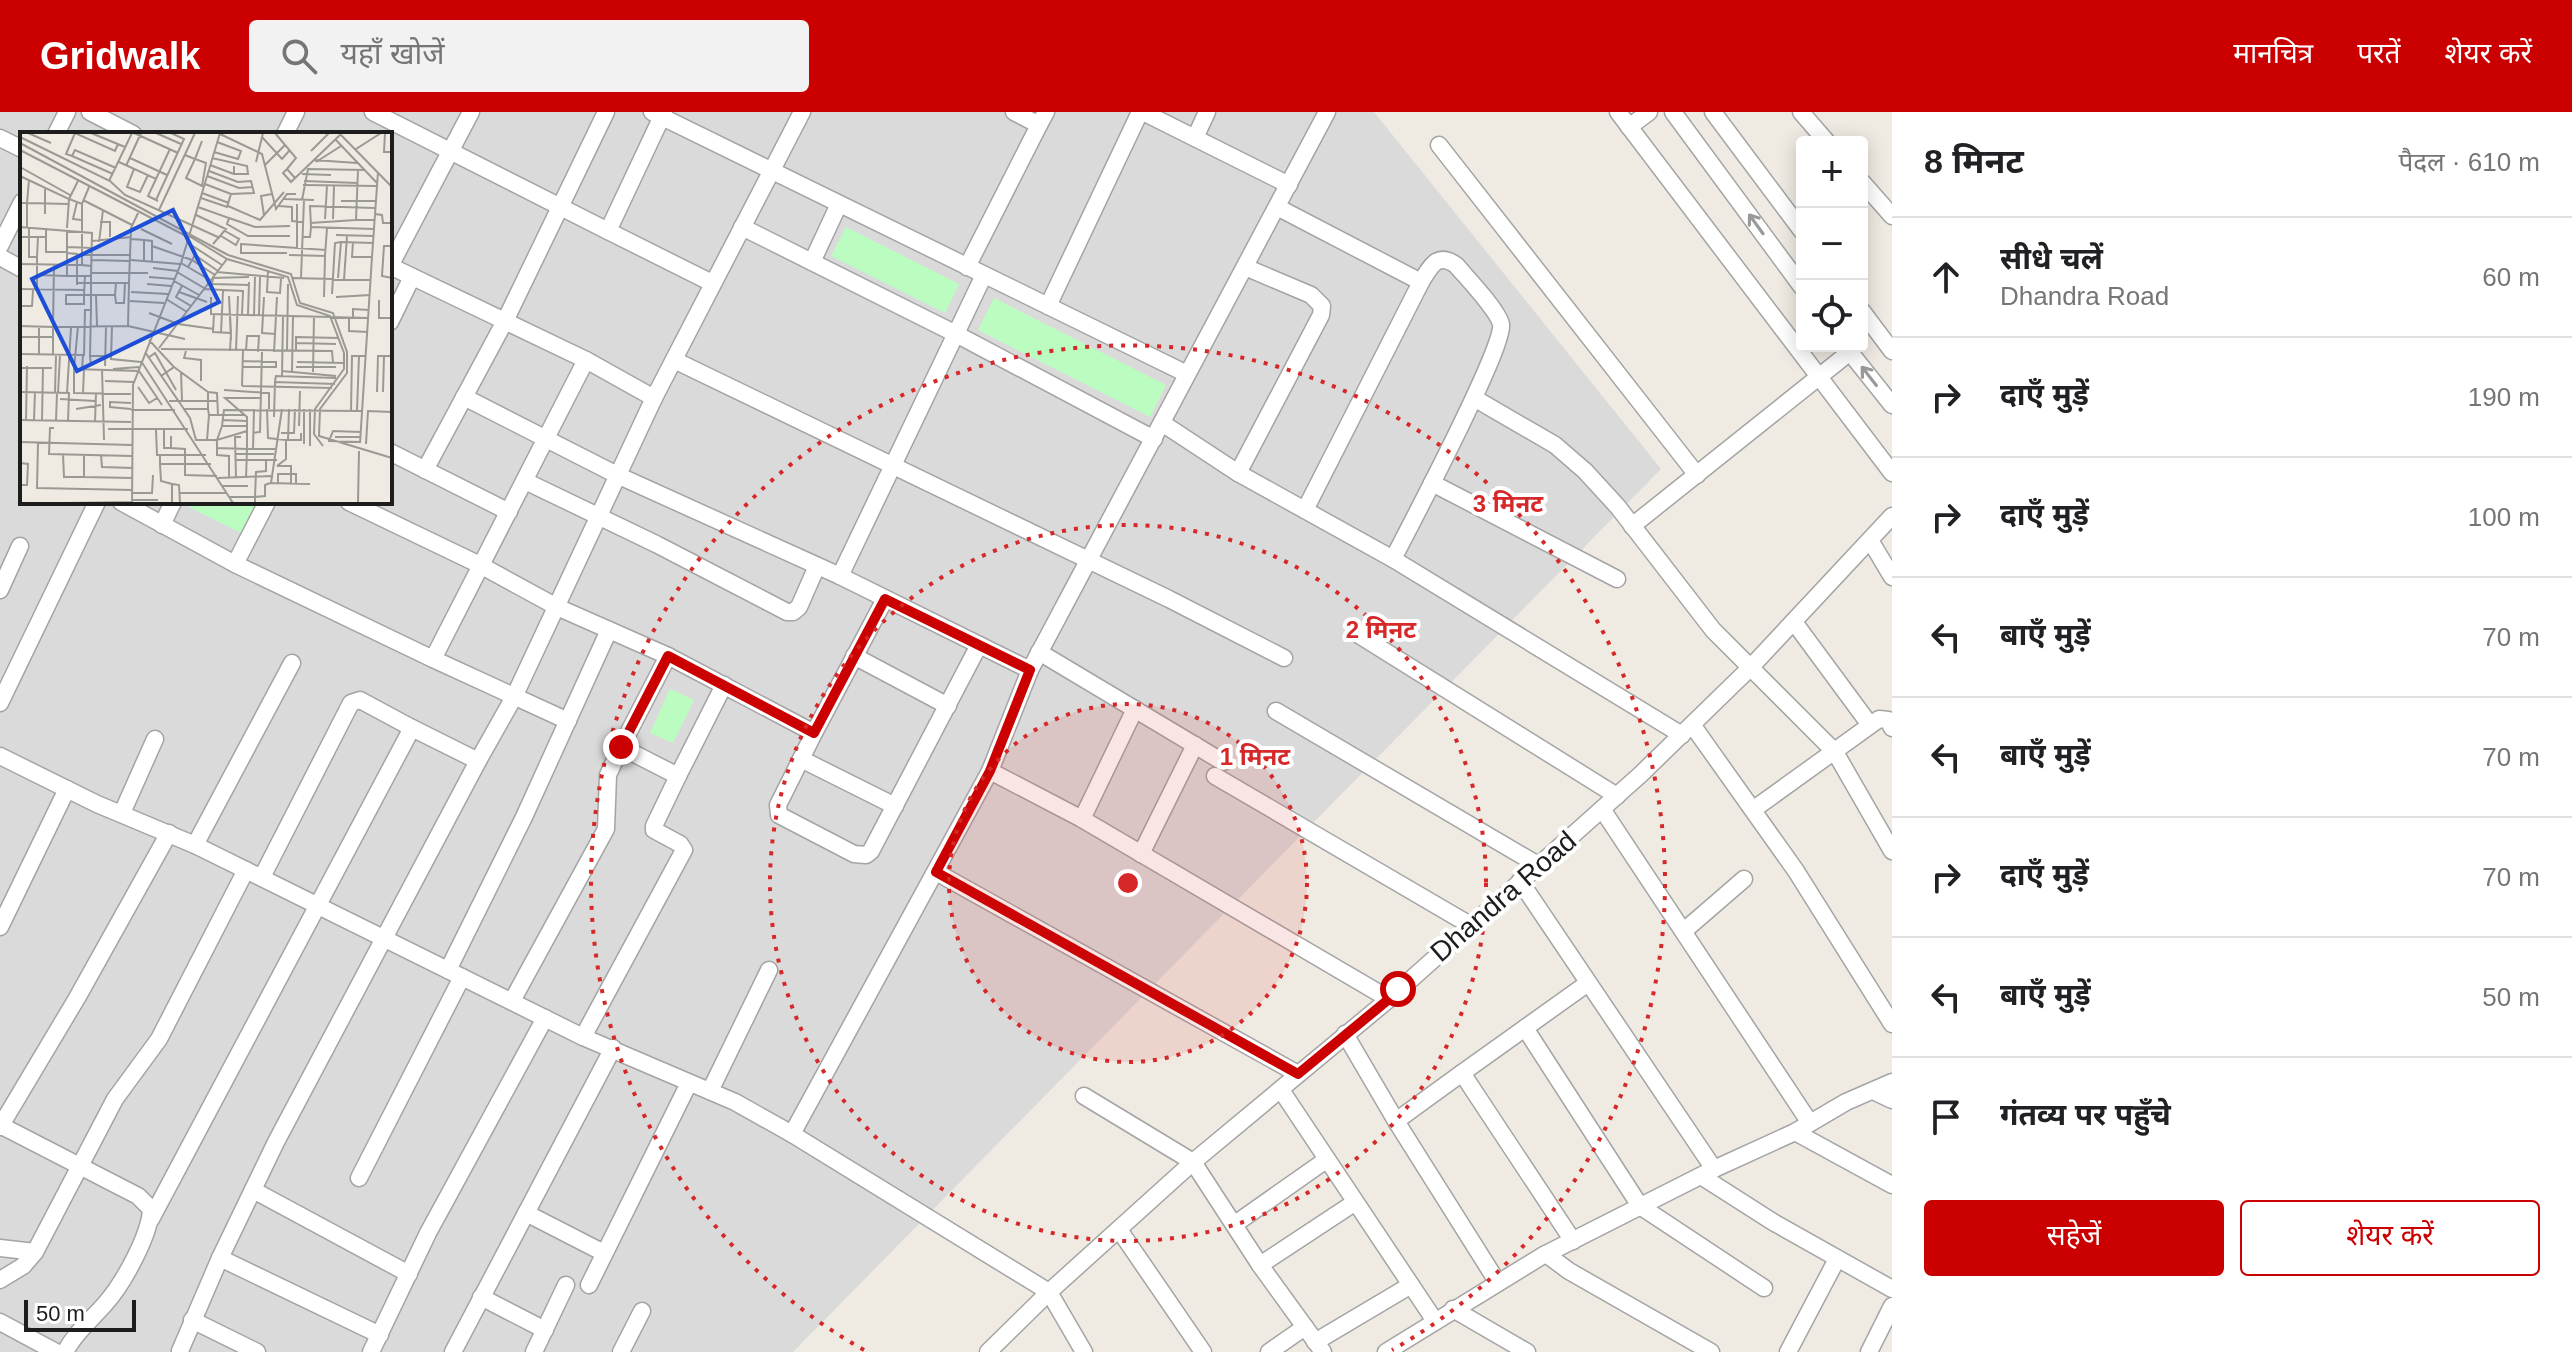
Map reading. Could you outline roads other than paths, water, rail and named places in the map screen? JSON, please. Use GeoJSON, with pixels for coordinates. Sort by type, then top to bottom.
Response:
{"type":"FeatureCollection","features":[{"type":"Feature","properties":{"kind":"street"},"geometry":{"type":"LineString","coordinates":[[57,132],[67,112]]}},
{"type":"Feature","properties":{"kind":"street"},"geometry":{"type":"LineString","coordinates":[[90,112],[129,132]]}},
{"type":"Feature","properties":{"kind":"street"},"geometry":{"type":"LineString","coordinates":[[286,132],[296,112]]}},
{"type":"Feature","properties":{"kind":"street"},"geometry":{"type":"LineString","coordinates":[[373,112],[712,283]]}},
{"type":"Feature","properties":{"kind":"street"},"geometry":{"type":"LineString","coordinates":[[392,262],[471,112]]}},
{"type":"Feature","properties":{"kind":"street"},"geometry":{"type":"LineString","coordinates":[[425,470],[505,321],[606,112]]}},
{"type":"Feature","properties":{"kind":"street"},"geometry":{"type":"LineString","coordinates":[[180,1351],[220,1258],[276,1142],[514,697],[654,398],[802,112]]}},
{"type":"Feature","properties":{"kind":"street"},"geometry":{"type":"LineString","coordinates":[[967,267],[1043,119],[1014,112]]}},
{"type":"Feature","properties":{"kind":"street"},"geometry":{"type":"LineString","coordinates":[[1048,306],[1142,112],[1289,185]]}},
{"type":"Feature","properties":{"kind":"street"},"geometry":{"type":"LineString","coordinates":[[1195,138],[1207,112]]}},
{"type":"Feature","properties":{"kind":"street"},"geometry":{"type":"LineString","coordinates":[[792,1134],[990,771],[1039,652],[1327,112]]}},
{"type":"Feature","properties":{"kind":"street"},"geometry":{"type":"LineString","coordinates":[[1618,112],[1892,473]]}},
{"type":"Feature","properties":{"kind":"street"},"geometry":{"type":"LineString","coordinates":[[1629,127],[1649,112]]}},
{"type":"Feature","properties":{"kind":"street"},"geometry":{"type":"LineString","coordinates":[[1673,112],[1797,280]]}},
{"type":"Feature","properties":{"kind":"street"},"geometry":{"type":"LineString","coordinates":[[1713,112],[1796,223]]}},
{"type":"Feature","properties":{"kind":"street"},"geometry":{"type":"LineString","coordinates":[[1801,112],[1822,136]]}},
{"type":"Feature","properties":{"kind":"street"},"geometry":{"type":"LineString","coordinates":[[608,231],[659,114],[1187,374]]}},
{"type":"Feature","properties":{"kind":"street"},"geometry":{"type":"LineString","coordinates":[[0,138],[20,148]]}},
{"type":"Feature","properties":{"kind":"street"},"geometry":{"type":"LineString","coordinates":[[1439,145],[1697,475]]}},
{"type":"Feature","properties":{"kind":"street"},"geometry":{"type":"LineString","coordinates":[[1868,189],[1892,216]]}},
{"type":"Feature","properties":{"kind":"street"},"geometry":{"type":"LineString","coordinates":[[812,262],[839,204]]}},
{"type":"Feature","properties":{"kind":"street"},"geometry":{"type":"LineString","coordinates":[[0,246],[20,206]]}},
{"type":"Feature","properties":{"kind":"street"},"geometry":{"type":"LineString","coordinates":[[1277,207],[1421,282]]}},
{"type":"Feature","properties":{"kind":"street"},"geometry":{"type":"LineString","coordinates":[[742,227],[956,334],[1154,439]]}},
{"type":"Feature","properties":{"kind":"street"},"geometry":{"type":"LineString","coordinates":[[0,257],[20,268]]}},
{"type":"Feature","properties":{"kind":"street"},"geometry":{"type":"LineString","coordinates":[[1305,510],[1421,282],[1436,260],[1449,260],[1499,319],[1502,334],[1474,398],[1393,559]]}},
{"type":"Feature","properties":{"kind":"street"},"geometry":{"type":"LineString","coordinates":[[392,267],[586,360],[654,398]]}},
{"type":"Feature","properties":{"kind":"street"},"geometry":{"type":"LineString","coordinates":[[1238,473],[1321,315],[1322,306],[1311,295],[1245,267]]}},
{"type":"Feature","properties":{"kind":"street"},"geometry":{"type":"LineString","coordinates":[[840,576],[984,275]]}},
{"type":"Feature","properties":{"kind":"street"},"geometry":{"type":"LineString","coordinates":[[392,318],[412,277]]}},
{"type":"Feature","properties":{"kind":"street"},"geometry":{"type":"LineString","coordinates":[[1868,319],[1892,351]]}},
{"type":"Feature","properties":{"kind":"street"},"geometry":{"type":"LineString","coordinates":[[1632,526],[1818,378],[1845,352]]}},
{"type":"Feature","properties":{"kind":"street"},"geometry":{"type":"LineString","coordinates":[[1850,352],[1892,405]]}},
{"type":"Feature","properties":{"kind":"street"},"geometry":{"type":"LineString","coordinates":[[433,659],[586,360]]}},
{"type":"Feature","properties":{"kind":"street"},"geometry":{"type":"LineString","coordinates":[[674,360],[1284,658]]}},
{"type":"Feature","properties":{"kind":"street"},"geometry":{"type":"LineString","coordinates":[[464,397],[617,475],[840,576],[1030,670]]}},
{"type":"Feature","properties":{"kind":"street"},"geometry":{"type":"LineString","coordinates":[[1474,398],[1571,457],[1632,526],[1713,630],[1835,752],[1892,851]]}},
{"type":"Feature","properties":{"kind":"street"},"geometry":{"type":"LineString","coordinates":[[1162,423],[1238,473],[1687,730],[1754,809],[1892,1024]]}},
{"type":"Feature","properties":{"kind":"street"},"geometry":{"type":"LineString","coordinates":[[392,453],[509,512]]}},
{"type":"Feature","properties":{"kind":"street"},"geometry":{"type":"LineString","coordinates":[[525,481],[787,612],[799,607],[817,566]]}},
{"type":"Feature","properties":{"kind":"street"},"geometry":{"type":"LineString","coordinates":[[1432,483],[1617,579]]}},
{"type":"Feature","properties":{"kind":"street"},"geometry":{"type":"LineString","coordinates":[[0,703],[96,504]]}},
{"type":"Feature","properties":{"kind":"street"},"geometry":{"type":"LineString","coordinates":[[125,504],[235,564],[568,721]]}},
{"type":"Feature","properties":{"kind":"street"},"geometry":{"type":"LineString","coordinates":[[162,525],[172,504]]}},
{"type":"Feature","properties":{"kind":"street"},"geometry":{"type":"LineString","coordinates":[[235,564],[266,504]]}},
{"type":"Feature","properties":{"kind":"street"},"geometry":{"type":"LineString","coordinates":[[353,504],[480,565],[557,607],[668,656],[814,733]]}},
{"type":"Feature","properties":{"kind":"street","name":"Dhandra Road"},"geometry":{"type":"LineString","coordinates":[[988,1352],[1049,1292],[1193,1162],[1389,999],[1617,796],[1750,668],[1892,516]]}},
{"type":"Feature","properties":{"kind":"street"},"geometry":{"type":"LineString","coordinates":[[1870,540],[1892,577]]}},
{"type":"Feature","properties":{"kind":"street"},"geometry":{"type":"LineString","coordinates":[[0,590],[20,546]]}},
{"type":"Feature","properties":{"kind":"street"},"geometry":{"type":"LineString","coordinates":[[885,599],[778,805],[779,815],[784,820],[854,854],[866,855],[871,851],[979,645]]}},
{"type":"Feature","properties":{"kind":"street"},"geometry":{"type":"LineString","coordinates":[[1794,622],[1870,725]]}},
{"type":"Feature","properties":{"kind":"street"},"geometry":{"type":"LineString","coordinates":[[359,1178],[609,630]]}},
{"type":"Feature","properties":{"kind":"street"},"geometry":{"type":"LineString","coordinates":[[1359,635],[1617,796]]}},
{"type":"Feature","properties":{"kind":"street"},"geometry":{"type":"LineString","coordinates":[[1039,652],[1195,745],[1219,769],[1470,925]]}},
{"type":"Feature","properties":{"kind":"street"},"geometry":{"type":"LineString","coordinates":[[512,1001],[606,829],[608,775],[668,656]]}},
{"type":"Feature","properties":{"kind":"street"},"geometry":{"type":"LineString","coordinates":[[854,656],[948,706]]}},
{"type":"Feature","properties":{"kind":"street"},"geometry":{"type":"LineString","coordinates":[[195,845],[292,663]]}},
{"type":"Feature","properties":{"kind":"street"},"geometry":{"type":"LineString","coordinates":[[583,1037],[684,850],[680,844],[654,830],[654,826],[724,685]]}},
{"type":"Feature","properties":{"kind":"street"},"geometry":{"type":"LineString","coordinates":[[35,1252],[4,1249],[6,1276],[27,1263],[35,1252],[115,1099],[159,1039],[351,703],[360,700],[368,703],[478,761]]}},
{"type":"Feature","properties":{"kind":"street"},"geometry":{"type":"LineString","coordinates":[[1082,819],[1135,709]]}},
{"type":"Feature","properties":{"kind":"street"},"geometry":{"type":"LineString","coordinates":[[1276,711],[1538,865]]}},
{"type":"Feature","properties":{"kind":"street"},"geometry":{"type":"LineString","coordinates":[[1754,809],[1870,725],[1884,718],[1892,728]]}},
{"type":"Feature","properties":{"kind":"street"},"geometry":{"type":"LineString","coordinates":[[65,1352],[79,1328],[116,1290],[412,728]]}},
{"type":"Feature","properties":{"kind":"street"},"geometry":{"type":"LineString","coordinates":[[122,813],[155,739]]}},
{"type":"Feature","properties":{"kind":"street"},"geometry":{"type":"LineString","coordinates":[[1141,854],[1195,745]]}},
{"type":"Feature","properties":{"kind":"street"},"geometry":{"type":"LineString","coordinates":[[621,747],[678,776]]}},
{"type":"Feature","properties":{"kind":"street"},"geometry":{"type":"LineString","coordinates":[[0,756],[195,845],[583,1037],[710,1091],[792,1134],[1049,1292],[1084,1352]]}},
{"type":"Feature","properties":{"kind":"street"},"geometry":{"type":"LineString","coordinates":[[801,759],[895,806]]}},
{"type":"Feature","properties":{"kind":"street"},"geometry":{"type":"LineString","coordinates":[[990,771],[1082,819],[1389,999]]}},
{"type":"Feature","properties":{"kind":"street"},"geometry":{"type":"LineString","coordinates":[[0,927],[67,789]]}},
{"type":"Feature","properties":{"kind":"street"},"geometry":{"type":"LineString","coordinates":[[1602,809],[1685,930],[1802,1127],[1892,1185]]}},
{"type":"Feature","properties":{"kind":"street"},"geometry":{"type":"LineString","coordinates":[[151,1219],[151,1209],[146,1202],[0,1126],[77,998],[169,833]]}},
{"type":"Feature","properties":{"kind":"street"},"geometry":{"type":"LineString","coordinates":[[936,872],[1298,1074]]}},
{"type":"Feature","properties":{"kind":"street"},"geometry":{"type":"LineString","coordinates":[[1685,930],[1744,879]]}},
{"type":"Feature","properties":{"kind":"street"},"geometry":{"type":"LineString","coordinates":[[1520,881],[1707,1172],[1773,1222],[1892,1289]]}},
{"type":"Feature","properties":{"kind":"street"},"geometry":{"type":"LineString","coordinates":[[710,1091],[769,970]]}},
{"type":"Feature","properties":{"kind":"street"},"geometry":{"type":"LineString","coordinates":[[1396,1121],[1588,983]]}},
{"type":"Feature","properties":{"kind":"street"},"geometry":{"type":"LineString","coordinates":[[371,1352],[545,1018]]}},
{"type":"Feature","properties":{"kind":"street"},"geometry":{"type":"LineString","coordinates":[[1525,1028],[1640,1206],[1764,1288]]}},
{"type":"Feature","properties":{"kind":"street"},"geometry":{"type":"LineString","coordinates":[[1345,1034],[1498,1283]]}},
{"type":"Feature","properties":{"kind":"street"},"geometry":{"type":"LineString","coordinates":[[453,1352],[613,1048]]}},
{"type":"Feature","properties":{"kind":"street"},"geometry":{"type":"LineString","coordinates":[[1462,1073],[1573,1241]]}},
{"type":"Feature","properties":{"kind":"street"},"geometry":{"type":"LineString","coordinates":[[1386,1352],[1546,1254],[1802,1127],[1846,1102],[1892,1082]]}},
{"type":"Feature","properties":{"kind":"street"},"geometry":{"type":"LineString","coordinates":[[589,1285],[689,1083]]}},
{"type":"Feature","properties":{"kind":"street"},"geometry":{"type":"LineString","coordinates":[[1281,1090],[1435,1321]]}},
{"type":"Feature","properties":{"kind":"street"},"geometry":{"type":"LineString","coordinates":[[1873,1091],[1892,1100]]}},
{"type":"Feature","properties":{"kind":"street"},"geometry":{"type":"LineString","coordinates":[[1084,1096],[1193,1162],[1260,1265],[1319,1347],[1411,1285]]}},
{"type":"Feature","properties":{"kind":"street"},"geometry":{"type":"LineString","coordinates":[[1235,1224],[1326,1160]]}},
{"type":"Feature","properties":{"kind":"street"},"geometry":{"type":"LineString","coordinates":[[253,1190],[409,1274]]}},
{"type":"Feature","properties":{"kind":"street"},"geometry":{"type":"LineString","coordinates":[[1260,1265],[1354,1203]]}},
{"type":"Feature","properties":{"kind":"street"},"geometry":{"type":"LineString","coordinates":[[526,1213],[604,1253]]}},
{"type":"Feature","properties":{"kind":"street"},"geometry":{"type":"LineString","coordinates":[[1120,1231],[1203,1352]]}},
{"type":"Feature","properties":{"kind":"street"},"geometry":{"type":"LineString","coordinates":[[1546,1254],[1569,1271],[1711,1352]]}},
{"type":"Feature","properties":{"kind":"street"},"geometry":{"type":"LineString","coordinates":[[220,1258],[380,1335]]}},
{"type":"Feature","properties":{"kind":"street"},"geometry":{"type":"LineString","coordinates":[[1788,1352],[1837,1259]]}},
{"type":"Feature","properties":{"kind":"street"},"geometry":{"type":"LineString","coordinates":[[534,1352],[566,1285]]}},
{"type":"Feature","properties":{"kind":"street"},"geometry":{"type":"LineString","coordinates":[[481,1297],[545,1330]]}},
{"type":"Feature","properties":{"kind":"street"},"geometry":{"type":"LineString","coordinates":[[1869,1352],[1892,1306]]}},
{"type":"Feature","properties":{"kind":"street"},"geometry":{"type":"LineString","coordinates":[[1453,1309],[1527,1352]]}},
{"type":"Feature","properties":{"kind":"street"},"geometry":{"type":"LineString","coordinates":[[621,1352],[642,1311]]}},
{"type":"Feature","properties":{"kind":"street"},"geometry":{"type":"LineString","coordinates":[[192,1320],[257,1352]]}},
{"type":"Feature","properties":{"kind":"street"},"geometry":{"type":"LineString","coordinates":[[0,1322],[48,1350]]}},
{"type":"Feature","properties":{"kind":"street"},"geometry":{"type":"LineString","coordinates":[[1269,1352],[1305,1327]]}}]}
